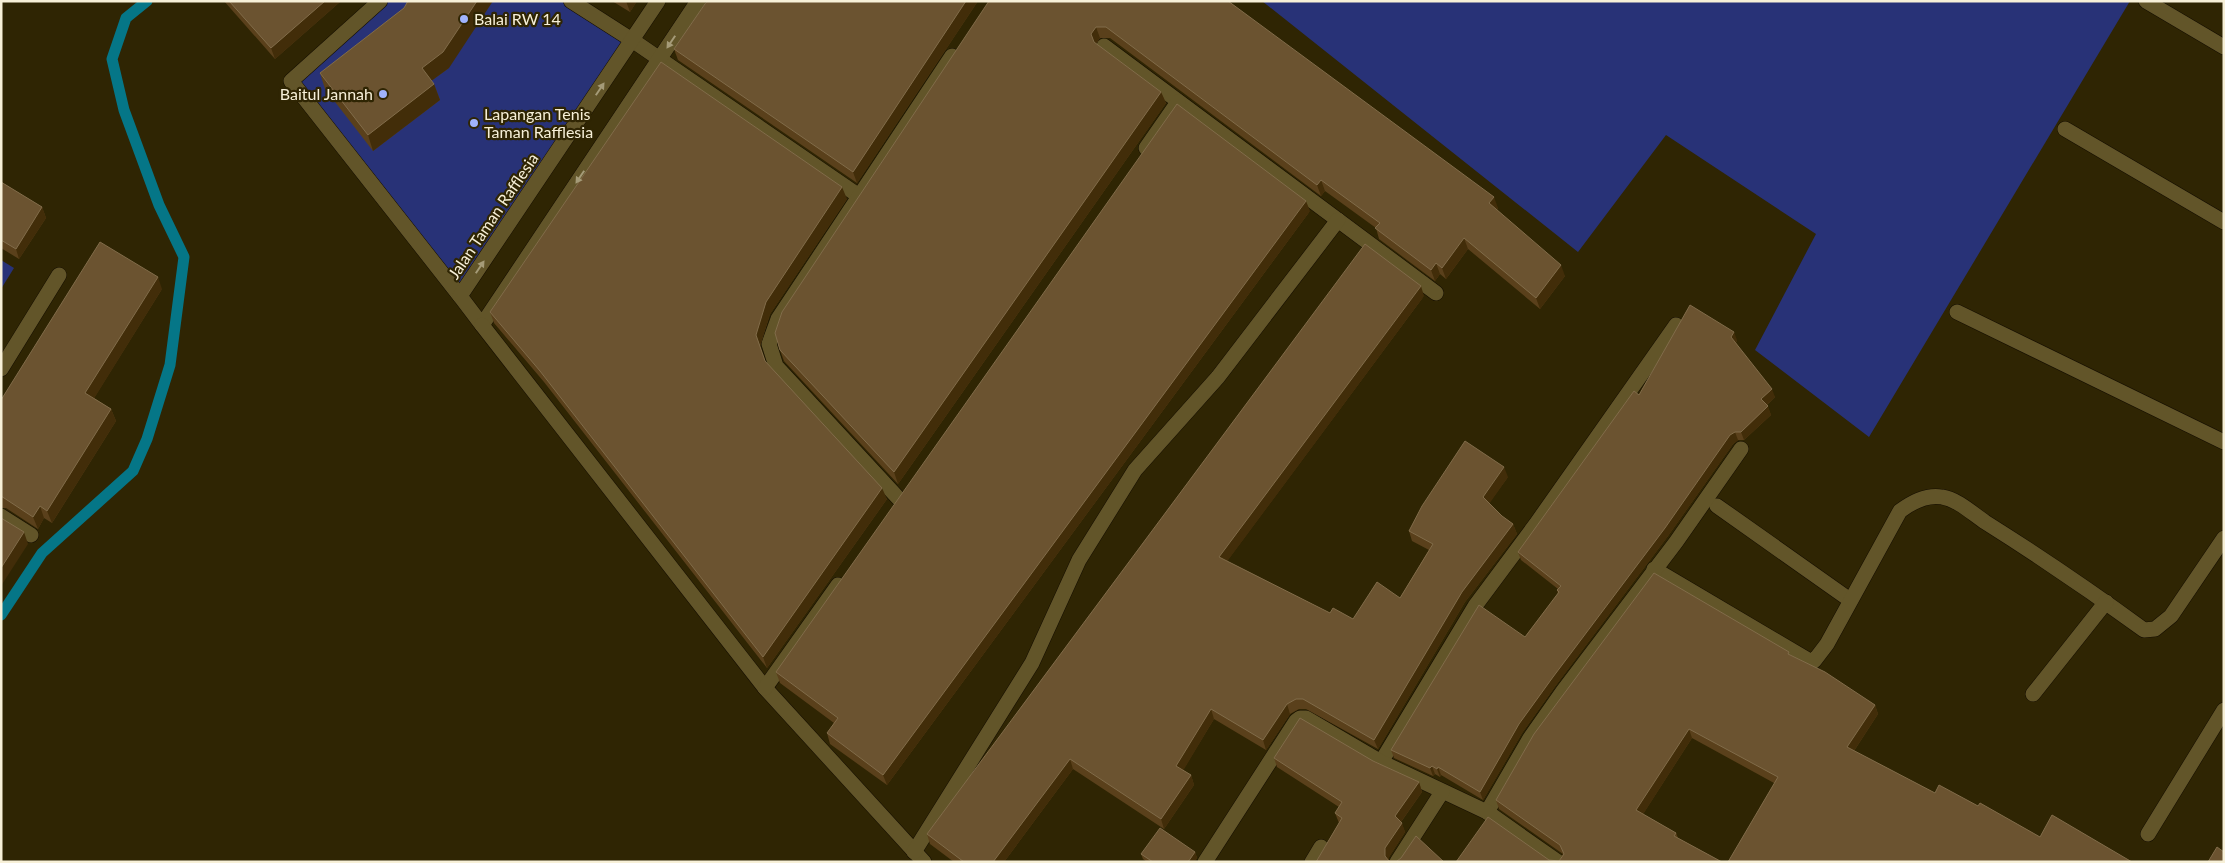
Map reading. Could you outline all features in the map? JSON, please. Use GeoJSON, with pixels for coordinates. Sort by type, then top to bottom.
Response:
{"type":"FeatureCollection","features":[{"type":"Feature","properties":{"kind":"street"},"geometry":{"type":"LineString","coordinates":[[380,1],[291,81],[460,296]]}},
{"type":"Feature","properties":{"kind":"street"},"geometry":{"type":"LineString","coordinates":[[571,1],[632,40],[859,196]]}},
{"type":"Feature","properties":{"kind":"street","name":"Jalan Taman Rafflesia"},"geometry":{"type":"LineString","coordinates":[[658,1],[460,296],[765,688],[919,857]]}},
{"type":"Feature","properties":{"kind":"street"},"geometry":{"type":"LineString","coordinates":[[482,325],[698,1]]}},
{"type":"Feature","properties":{"kind":"street"},"geometry":{"type":"LineString","coordinates":[[2146,1],[2224,47]]}},
{"type":"Feature","properties":{"kind":"street"},"geometry":{"type":"LineString","coordinates":[[899,499],[776,366],[769,344],[778,319],[962,42]]}},
{"type":"Feature","properties":{"kind":"street"},"geometry":{"type":"LineString","coordinates":[[1104,46],[1436,293]]}},
{"type":"Feature","properties":{"kind":"street"},"geometry":{"type":"LineString","coordinates":[[1139,158],[1178,102]]}},
{"type":"Feature","properties":{"kind":"street"},"geometry":{"type":"LineString","coordinates":[[2065,129],[2224,222]]}},
{"type":"Feature","properties":{"kind":"street"},"geometry":{"type":"LineString","coordinates":[[919,857],[1032,663],[1079,560],[1135,470],[1218,377],[1338,220]]}},
{"type":"Feature","properties":{"kind":"street"},"geometry":{"type":"LineString","coordinates":[[1,369],[59,275]]}},
{"type":"Feature","properties":{"kind":"street"},"geometry":{"type":"LineString","coordinates":[[1957,312],[2224,442]]}},
{"type":"Feature","properties":{"kind":"street"},"geometry":{"type":"LineString","coordinates":[[1381,762],[1475,606],[1536,524],[1676,325]]}},
{"type":"Feature","properties":{"kind":"street"},"geometry":{"type":"LineString","coordinates":[[1487,812],[1530,738],[1563,690],[1676,542],[1740,449]]}},
{"type":"Feature","properties":{"kind":"street"},"geometry":{"type":"LineString","coordinates":[[888,515],[911,483]]}},
{"type":"Feature","properties":{"kind":"street"},"geometry":{"type":"LineString","coordinates":[[1654,569],[1808,660],[1814,661],[1827,644],[1900,512],[1912,501],[1943,497],[1955,503],[2106,602],[2144,630],[2155,629],[2171,616],[2224,538]]}},
{"type":"Feature","properties":{"kind":"street"},"geometry":{"type":"LineString","coordinates":[[1717,506],[1850,600]]}},
{"type":"Feature","properties":{"kind":"street"},"geometry":{"type":"LineString","coordinates":[[1,516],[31,535]]}},
{"type":"Feature","properties":{"kind":"street"},"geometry":{"type":"LineString","coordinates":[[765,688],[849,570]]}},
{"type":"Feature","properties":{"kind":"street"},"geometry":{"type":"LineString","coordinates":[[2033,694],[2106,602]]}},
{"type":"Feature","properties":{"kind":"street"},"geometry":{"type":"LineString","coordinates":[[2148,834],[2224,710]]}},
{"type":"Feature","properties":{"kind":"street"},"geometry":{"type":"LineString","coordinates":[[1205,862],[1296,721],[1300,718],[1306,718],[1381,762],[1487,812],[1558,862]]}},
{"type":"Feature","properties":{"kind":"street"},"geometry":{"type":"LineString","coordinates":[[1397,862],[1442,792]]}},
{"type":"Feature","properties":{"kind":"street"},"geometry":{"type":"LineString","coordinates":[[1312,862],[1321,846]]}},
{"type":"Feature","properties":{"kind":"shaded area"},"geometry":{"type":"Polygon","coordinates":[[[386,1],[563,1],[625,41],[460,290],[298,82],[386,1]]]}},
{"type":"Feature","properties":{"kind":"shaded area"},"geometry":{"type":"Polygon","coordinates":[[[1262,1],[2130,1],[1869,437],[1755,350],[1816,234],[1666,135],[1578,252],[1262,1]]]}},
{"type":"Feature","properties":{"kind":"shaded area"},"geometry":{"type":"Polygon","coordinates":[[[1,260],[14,268],[1,289],[1,260]]]}},
{"type":"Feature","properties":{"kind":"building"},"geometry":{"type":"Polygon","coordinates":[[[229,1],[325,1],[271,48],[229,1]]]}},
{"type":"Feature","properties":{"kind":"building"},"geometry":{"type":"Polygon","coordinates":[[[408,1],[477,1],[443,52],[422,68],[434,84],[368,135],[320,73],[404,8],[408,1]]]}},
{"type":"Feature","properties":{"kind":"building"},"geometry":{"type":"Polygon","coordinates":[[[707,1],[966,1],[853,172],[674,49],[707,1]]]}},
{"type":"Feature","properties":{"kind":"building"},"geometry":{"type":"Polygon","coordinates":[[[989,1],[1228,1],[1494,197],[1489,203],[1561,265],[1536,298],[1464,238],[1442,268],[1436,263],[1431,270],[1375,228],[1380,223],[1321,180],[1317,185],[1106,27],[1096,27],[1091,34],[1094,42],[1161,92],[894,472],[780,350],[775,333],[782,312],[989,1]]]}},
{"type":"Feature","properties":{"kind":"building"},"geometry":{"type":"Polygon","coordinates":[[[661,62],[842,187],[766,302],[756,335],[765,361],[882,488],[763,657],[540,371],[490,312],[661,62]]]}},
{"type":"Feature","properties":{"kind":"building"},"geometry":{"type":"Polygon","coordinates":[[[1177,104],[1306,201],[883,775],[827,733],[838,718],[776,672],[1177,104]]]}},
{"type":"Feature","properties":{"kind":"building"},"geometry":{"type":"Polygon","coordinates":[[[1,182],[42,207],[16,249],[1,240],[1,182]]]}},
{"type":"Feature","properties":{"kind":"building"},"geometry":{"type":"Polygon","coordinates":[[[100,242],[158,277],[85,393],[111,409],[47,511],[40,506],[33,517],[1,496],[1,400],[100,242]]]}},
{"type":"Feature","properties":{"kind":"building"},"geometry":{"type":"Polygon","coordinates":[[[1365,244],[1421,286],[1219,557],[1330,613],[1333,608],[1353,619],[1377,582],[1400,598],[1433,544],[1409,531],[1422,506],[1465,441],[1504,467],[1483,497],[1513,524],[1462,592],[1374,740],[1303,699],[1296,699],[1287,704],[1263,740],[1211,709],[1176,766],[1191,775],[1161,819],[1070,759],[993,862],[964,862],[927,834],[1365,244]]]}},
{"type":"Feature","properties":{"kind":"building"},"geometry":{"type":"Polygon","coordinates":[[[1690,305],[1734,332],[1731,337],[1772,389],[1761,399],[1768,406],[1741,432],[1735,432],[1730,435],[1665,528],[1519,724],[1480,792],[1438,767],[1437,769],[1432,766],[1430,768],[1391,750],[1479,605],[1525,637],[1559,592],[1557,590],[1561,586],[1518,552],[1634,391],[1639,395],[1690,305]]]}},
{"type":"Feature","properties":{"kind":"building"},"geometry":{"type":"Polygon","coordinates":[[[1,518],[24,532],[1,568],[1,518]]]}},
{"type":"Feature","properties":{"kind":"building"},"geometry":{"type":"Polygon","coordinates":[[[1654,573],[1789,652],[1788,654],[1825,672],[1875,705],[1847,747],[1935,793],[1939,785],[1978,806],[1980,803],[2040,837],[2052,815],[2132,862],[1728,862],[1778,777],[1689,729],[1636,810],[1676,833],[1674,836],[1722,862],[1456,862],[1488,817],[1549,860],[1559,861],[1564,854],[1560,845],[1496,800],[1534,734],[1654,573]]]}},
{"type":"Feature","properties":{"kind":"building"},"geometry":{"type":"Polygon","coordinates":[[[1300,718],[1373,761],[1419,782],[1395,816],[1402,823],[1385,848],[1385,856],[1389,861],[1397,861],[1416,836],[1444,862],[1316,862],[1342,818],[1335,813],[1342,802],[1274,758],[1300,718]]]}},
{"type":"Feature","properties":{"kind":"building"},"geometry":{"type":"Polygon","coordinates":[[[1160,828],[1195,852],[1188,862],[1153,862],[1141,854],[1160,828]]]}},
{"type":"Feature","properties":{"kind":"building"},"geometry":{"type":"Polygon","coordinates":[[[2217,847],[2224,852],[2224,862],[2208,862],[2217,847]]]}},
{"type":"Feature","properties":{"kind":"waterway"},"geometry":{"type":"LineString","coordinates":[[1,615],[42,553],[133,471],[147,439],[170,365],[184,257],[159,205],[124,110],[112,59],[126,18],[147,1]]}},
{"type":"Feature","properties":{"kind":"place","name":"Balai RW 14"},"geometry":{"type":"Point","coordinates":[464,19]}},
{"type":"Feature","properties":{"kind":"place","name":"Baitul Jannah"},"geometry":{"type":"Point","coordinates":[383,94]}},
{"type":"Feature","properties":{"kind":"place","name":"Lapangan Tenis Taman Rafflesia"},"geometry":{"type":"Point","coordinates":[474,123]}}]}
